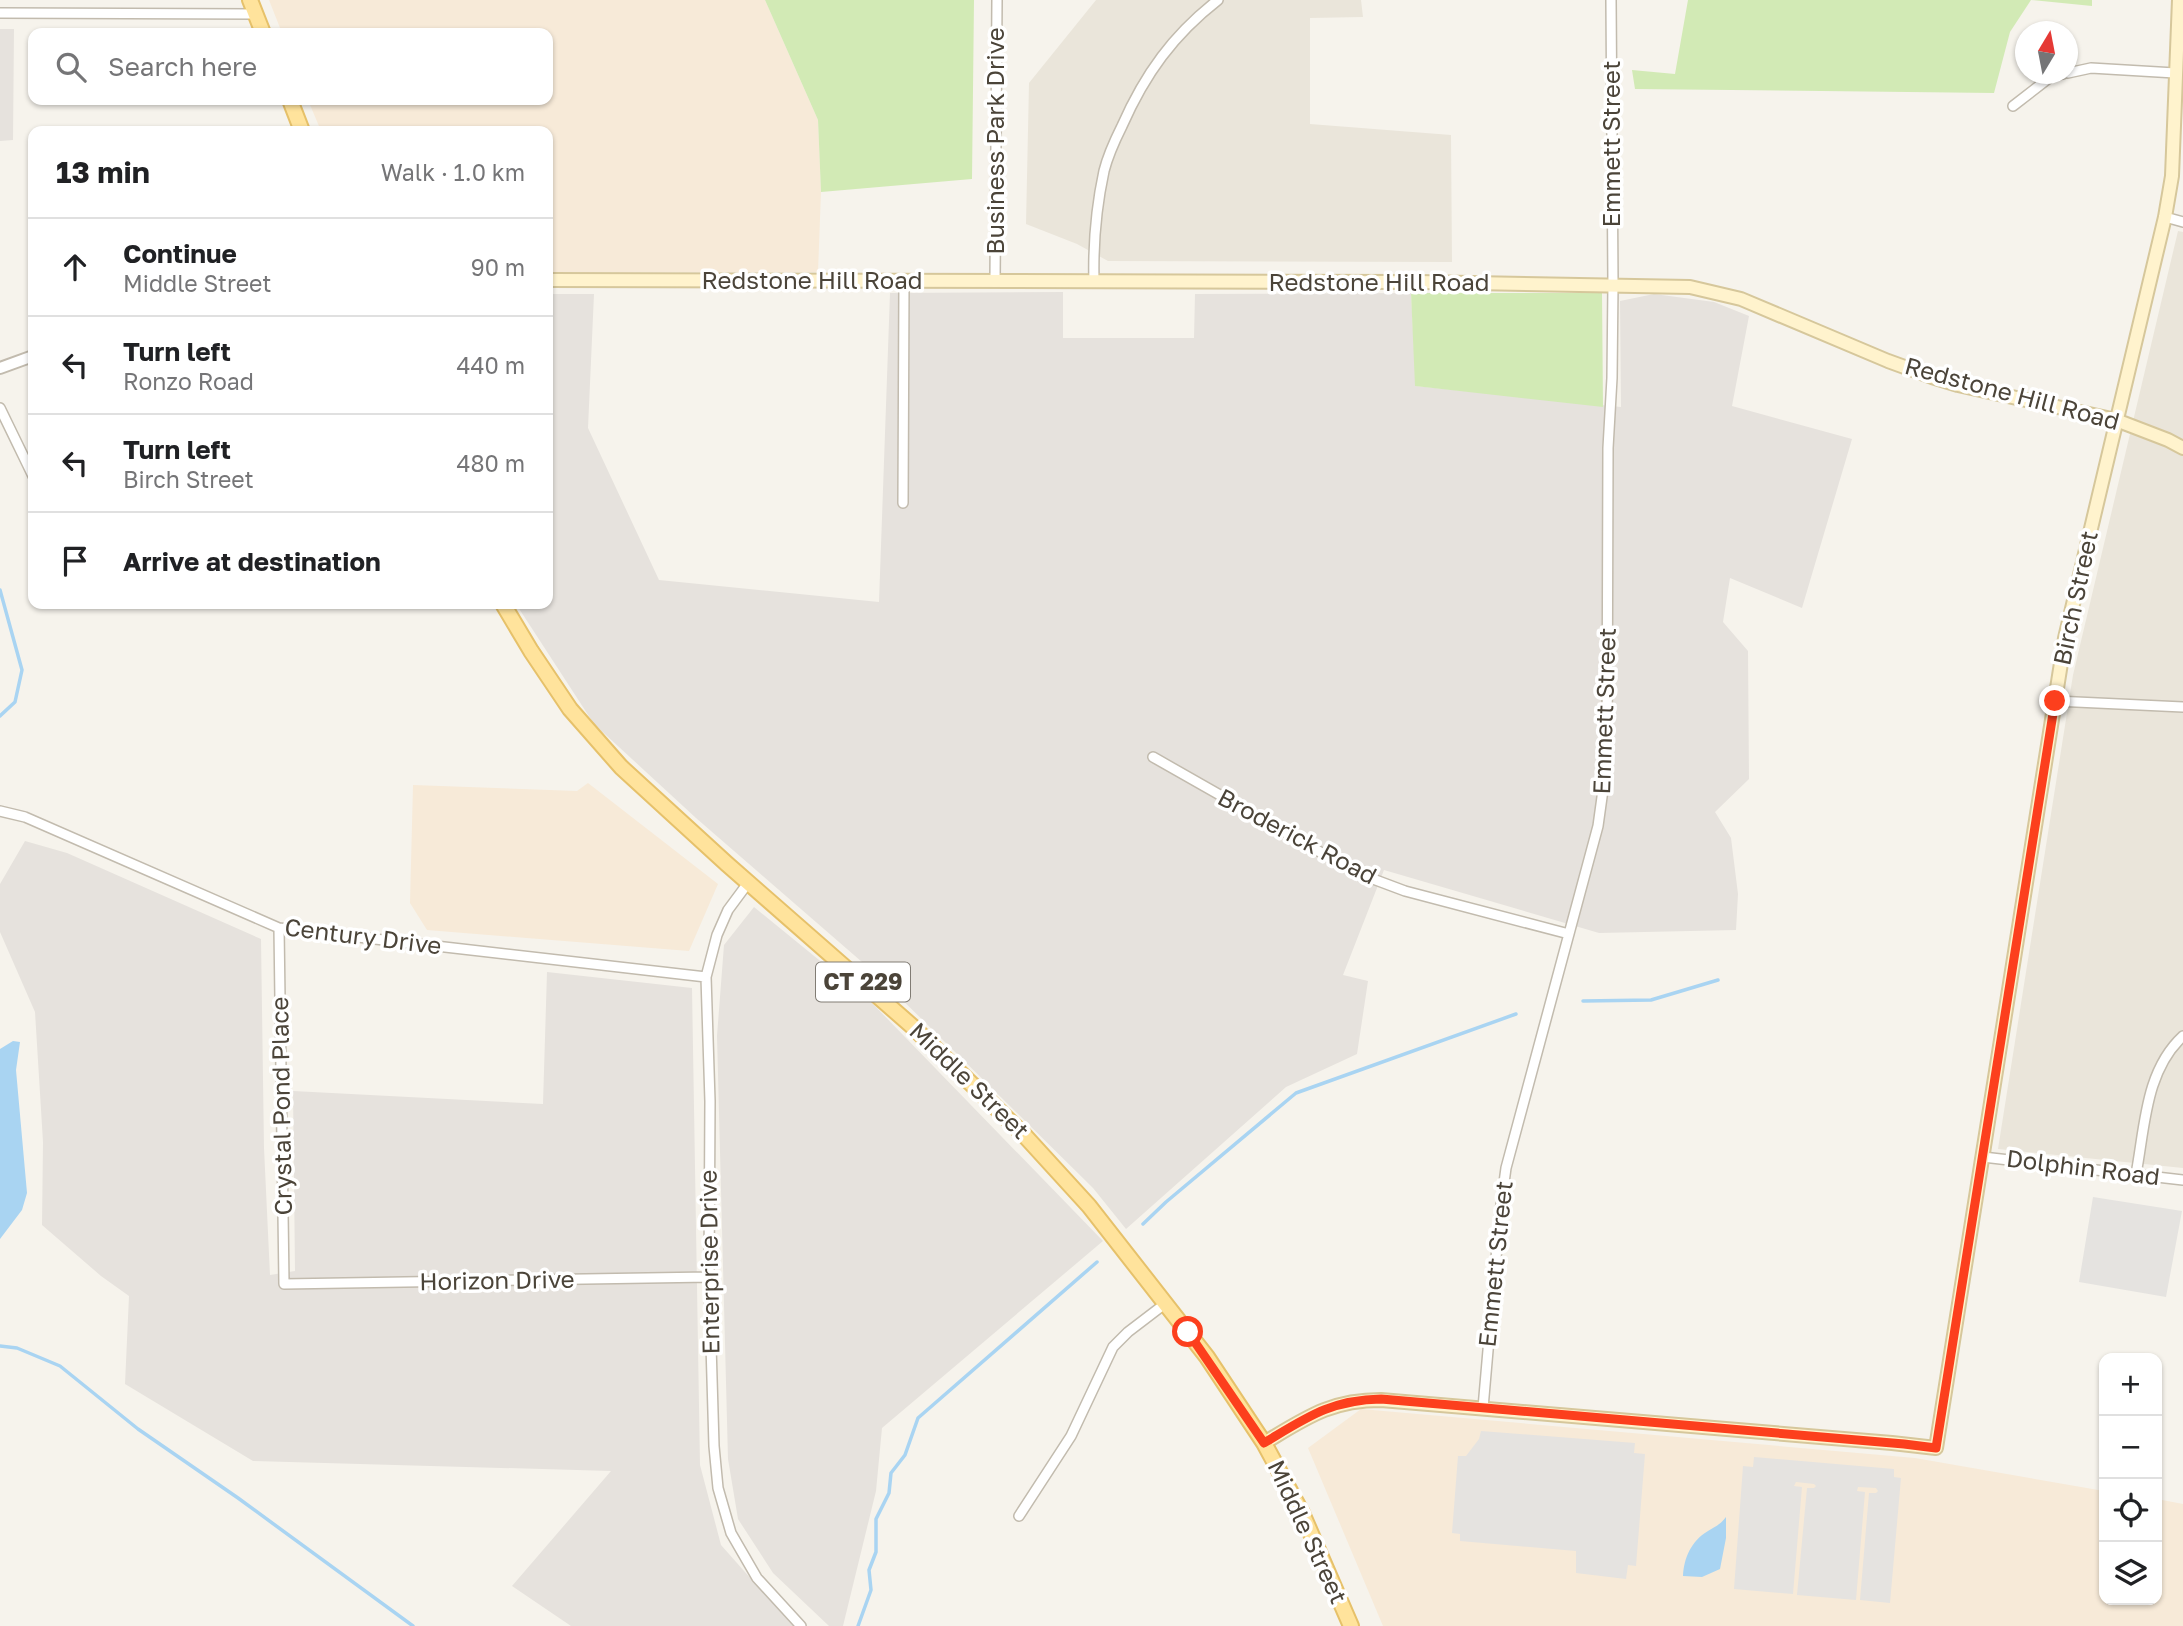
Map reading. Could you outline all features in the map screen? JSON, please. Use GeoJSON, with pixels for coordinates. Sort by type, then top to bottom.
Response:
{"type":"FeatureCollection","features":[{"type":"Feature","properties":{"kind":"main road","name":"Birch Street"},"geometry":{"type":"LineString","coordinates":[[1483,1408],[1936,1448],[2071,612],[2165,217],[2172,176],[2179,0]]}},
{"type":"Feature","properties":{"kind":"main road"},"geometry":{"type":"LineString","coordinates":[[253,7],[261,28]]}},
{"type":"Feature","properties":{"kind":"main road"},"geometry":{"type":"LineString","coordinates":[[292,105],[300,126]]}},
{"type":"Feature","properties":{"kind":"main road","name":"Redstone Hill Road"},"geometry":{"type":"LineString","coordinates":[[553,280],[1613,284],[1690,287],[1741,299],[1932,377],[2116,420],[2168,440],[2183,449]]}},
{"type":"Feature","properties":{"kind":"main road","name":"Middle Street"},"geometry":{"type":"LineString","coordinates":[[506,609],[531,651],[592,737],[637,783],[913,1027],[1026,1137],[1089,1206],[1207,1357],[1264,1443],[1302,1513],[1351,1626]]}},
{"type":"Feature","properties":{"kind":"main road"},"geometry":{"type":"LineString","coordinates":[[1264,1443],[1311,1415],[1345,1402],[1381,1399],[1483,1408]]}},
{"type":"Feature","properties":{"kind":"street","name":"Business Park Drive"},"geometry":{"type":"LineString","coordinates":[[995,282],[997,0]]}},
{"type":"Feature","properties":{"kind":"street"},"geometry":{"type":"LineString","coordinates":[[1094,282],[1096,212],[1105,167],[1118,135],[1137,92],[1166,50],[1198,15],[1218,0]]}},
{"type":"Feature","properties":{"kind":"street","name":"Emmett Street"},"geometry":{"type":"LineString","coordinates":[[1483,1408],[1506,1168],[1598,826],[1607,761],[1608,460],[1613,284],[1611,0]]}},
{"type":"Feature","properties":{"kind":"street"},"geometry":{"type":"LineString","coordinates":[[0,13],[253,7]]}},
{"type":"Feature","properties":{"kind":"street"},"geometry":{"type":"LineString","coordinates":[[2078,70],[2091,68],[2175,74]]}},
{"type":"Feature","properties":{"kind":"street"},"geometry":{"type":"LineString","coordinates":[[2013,106],[2041,84]]}},
{"type":"Feature","properties":{"kind":"street"},"geometry":{"type":"LineString","coordinates":[[2165,217],[2183,222]]}},
{"type":"Feature","properties":{"kind":"street"},"geometry":{"type":"LineString","coordinates":[[903,503],[904,282]]}},
{"type":"Feature","properties":{"kind":"street"},"geometry":{"type":"LineString","coordinates":[[0,368],[28,358]]}},
{"type":"Feature","properties":{"kind":"street"},"geometry":{"type":"LineString","coordinates":[[0,408],[28,466]]}},
{"type":"Feature","properties":{"kind":"street"},"geometry":{"type":"LineString","coordinates":[[2055,701],[2183,707]]}},
{"type":"Feature","properties":{"kind":"street","name":"Broderick Road"},"geometry":{"type":"LineString","coordinates":[[1153,757],[1357,873],[1405,891],[1569,934]]}},
{"type":"Feature","properties":{"kind":"street","name":"Century Drive"},"geometry":{"type":"LineString","coordinates":[[0,811],[25,817],[279,928],[706,977]]}},
{"type":"Feature","properties":{"kind":"street","name":"Enterprise Drive"},"geometry":{"type":"LineString","coordinates":[[748,883],[732,903],[717,935],[706,977],[710,1101],[709,1277],[714,1446],[718,1488],[732,1533],[757,1578],[801,1626]]}},
{"type":"Feature","properties":{"kind":"street","name":"Crystal Pond Place"},"geometry":{"type":"LineString","coordinates":[[279,928],[284,1284]]}},
{"type":"Feature","properties":{"kind":"street"},"geometry":{"type":"LineString","coordinates":[[2136,1174],[2155,1075],[2171,1048],[2183,1036]]}},
{"type":"Feature","properties":{"kind":"street","name":"Dolphin Road"},"geometry":{"type":"LineString","coordinates":[[1983,1157],[2183,1180]]}},
{"type":"Feature","properties":{"kind":"street","name":"Horizon Drive"},"geometry":{"type":"LineString","coordinates":[[284,1284],[709,1277]]}},
{"type":"Feature","properties":{"kind":"street"},"geometry":{"type":"LineString","coordinates":[[1019,1516],[1071,1436],[1113,1347],[1166,1303]]}},
{"type":"Feature","properties":{"kind":"shaded area"},"geometry":{"type":"Polygon","coordinates":[[[269,0],[765,0],[818,120],[821,192],[818,272],[553,272],[553,126],[319,126],[310,105],[553,105],[553,28],[280,28],[269,0]]]}},
{"type":"Feature","properties":{"kind":"shaded area"},"geometry":{"type":"Polygon","coordinates":[[[1096,0],[1361,0],[1363,17],[1310,18],[1310,124],[1451,135],[1452,262],[1108,261],[1077,244],[1026,224],[1029,83],[1096,0]]]}},
{"type":"Feature","properties":{"kind":"shaded area"},"geometry":{"type":"Polygon","coordinates":[[[0,29],[14,29],[13,140],[0,141],[0,29]]]}},
{"type":"Feature","properties":{"kind":"shaded area"},"geometry":{"type":"Polygon","coordinates":[[[2178,231],[2183,232],[2183,1168],[1998,1149],[2073,675],[2178,231]]]}},
{"type":"Feature","properties":{"kind":"shaded area"},"geometry":{"type":"Polygon","coordinates":[[[1063,292],[1063,338],[1194,338],[1195,294],[1411,293],[1416,386],[1621,407],[1620,301],[1654,294],[1714,302],[1749,316],[1732,406],[1852,439],[1802,608],[1730,578],[1723,622],[1748,651],[1749,779],[1715,812],[1731,838],[1738,894],[1736,930],[1599,933],[1384,870],[1343,975],[1368,981],[1357,1054],[1286,1087],[1126,1229],[1093,1188],[877,975],[696,818],[594,724],[519,609],[553,609],[553,294],[594,294],[588,428],[659,580],[879,602],[890,293],[1063,292]]]}},
{"type":"Feature","properties":{"kind":"shaded area"},"geometry":{"type":"Polygon","coordinates":[[[588,783],[718,884],[689,951],[427,930],[410,903],[413,785],[577,791],[588,783]]]}},
{"type":"Feature","properties":{"kind":"shaded area"},"geometry":{"type":"Polygon","coordinates":[[[25,841],[67,853],[261,939],[264,1148],[270,1275],[295,1271],[293,1091],[543,1104],[547,972],[692,988],[700,1465],[721,1545],[793,1626],[571,1626],[512,1586],[611,1471],[253,1461],[125,1384],[129,1296],[101,1276],[42,1225],[43,1142],[35,1012],[0,932],[0,884],[25,841]]]}},
{"type":"Feature","properties":{"kind":"shaded area"},"geometry":{"type":"Polygon","coordinates":[[[754,907],[873,1004],[1103,1241],[882,1428],[876,1491],[843,1626],[829,1626],[773,1573],[738,1519],[728,1459],[717,1036],[724,945],[754,907]]]}},
{"type":"Feature","properties":{"kind":"shaded area"},"geometry":{"type":"Polygon","coordinates":[[[2093,1197],[2182,1211],[2166,1297],[2079,1282],[2093,1197]]]}},
{"type":"Feature","properties":{"kind":"shaded area"},"geometry":{"type":"Polygon","coordinates":[[[1361,1409],[1915,1458],[2099,1490],[2099,1605],[2162,1605],[2162,1500],[2183,1504],[2183,1626],[1383,1626],[1308,1448],[1361,1409]]]}},
{"type":"Feature","properties":{"kind":"shaded area"},"geometry":{"type":"Polygon","coordinates":[[[1481,1431],[1635,1443],[1634,1453],[1645,1454],[1636,1566],[1628,1565],[1626,1579],[1576,1573],[1576,1551],[1460,1541],[1460,1534],[1452,1533],[1458,1456],[1466,1456],[1479,1439],[1481,1431]]]}},
{"type":"Feature","properties":{"kind":"shaded area"},"geometry":{"type":"Polygon","coordinates":[[[1754,1457],[1894,1469],[1894,1477],[1901,1478],[1890,1603],[1860,1600],[1869,1493],[1876,1493],[1876,1488],[1858,1487],[1857,1491],[1865,1492],[1856,1600],[1797,1595],[1807,1488],[1816,1486],[1796,1482],[1794,1486],[1802,1487],[1793,1594],[1734,1589],[1743,1466],[1753,1467],[1754,1457]]]}},
{"type":"Feature","properties":{"kind":"green space"},"geometry":{"type":"Polygon","coordinates":[[[765,0],[974,0],[972,179],[821,192],[818,120],[765,0]]]}},
{"type":"Feature","properties":{"kind":"green space"},"geometry":{"type":"Polygon","coordinates":[[[1688,0],[2031,0],[2010,32],[1994,93],[1635,89],[1632,70],[1675,74],[1688,0]]]}},
{"type":"Feature","properties":{"kind":"green space"},"geometry":{"type":"Polygon","coordinates":[[[2031,0],[2092,0],[2092,6],[2031,0]]]}},
{"type":"Feature","properties":{"kind":"green space"},"geometry":{"type":"Polygon","coordinates":[[[1411,293],[1602,293],[1603,407],[1415,386],[1411,293]]]}},
{"type":"Feature","properties":{"kind":"water"},"geometry":{"type":"Polygon","coordinates":[[[13,1041],[20,1042],[16,1070],[27,1193],[22,1210],[0,1239],[0,1049],[13,1041]]]}},
{"type":"Feature","properties":{"kind":"water"},"geometry":{"type":"Polygon","coordinates":[[[1726,1517],[1726,1538],[1720,1569],[1702,1577],[1683,1576],[1687,1556],[1693,1545],[1726,1517]]]}},
{"type":"Feature","properties":{"kind":"waterway"},"geometry":{"type":"LineString","coordinates":[[0,590],[22,670],[15,702],[0,716]]}},
{"type":"Feature","properties":{"kind":"waterway"},"geometry":{"type":"LineString","coordinates":[[1583,1001],[1651,1000],[1718,980]]}},
{"type":"Feature","properties":{"kind":"waterway"},"geometry":{"type":"LineString","coordinates":[[1143,1224],[1296,1093],[1516,1014]]}},
{"type":"Feature","properties":{"kind":"waterway"},"geometry":{"type":"LineString","coordinates":[[858,1626],[871,1590],[869,1570],[876,1552],[876,1519],[889,1493],[891,1473],[905,1455],[918,1418],[1097,1262]]}},
{"type":"Feature","properties":{"kind":"waterway"},"geometry":{"type":"LineString","coordinates":[[0,1346],[17,1348],[60,1366],[138,1429],[238,1498],[413,1626]]}},
{"type":"Feature","properties":{"kind":"route"},"geometry":{"type":"LineString","coordinates":[[1188,1332],[1264,1443],[1329,1407],[1345,1402],[1381,1399],[1936,1448],[2055,701]]}}]}
